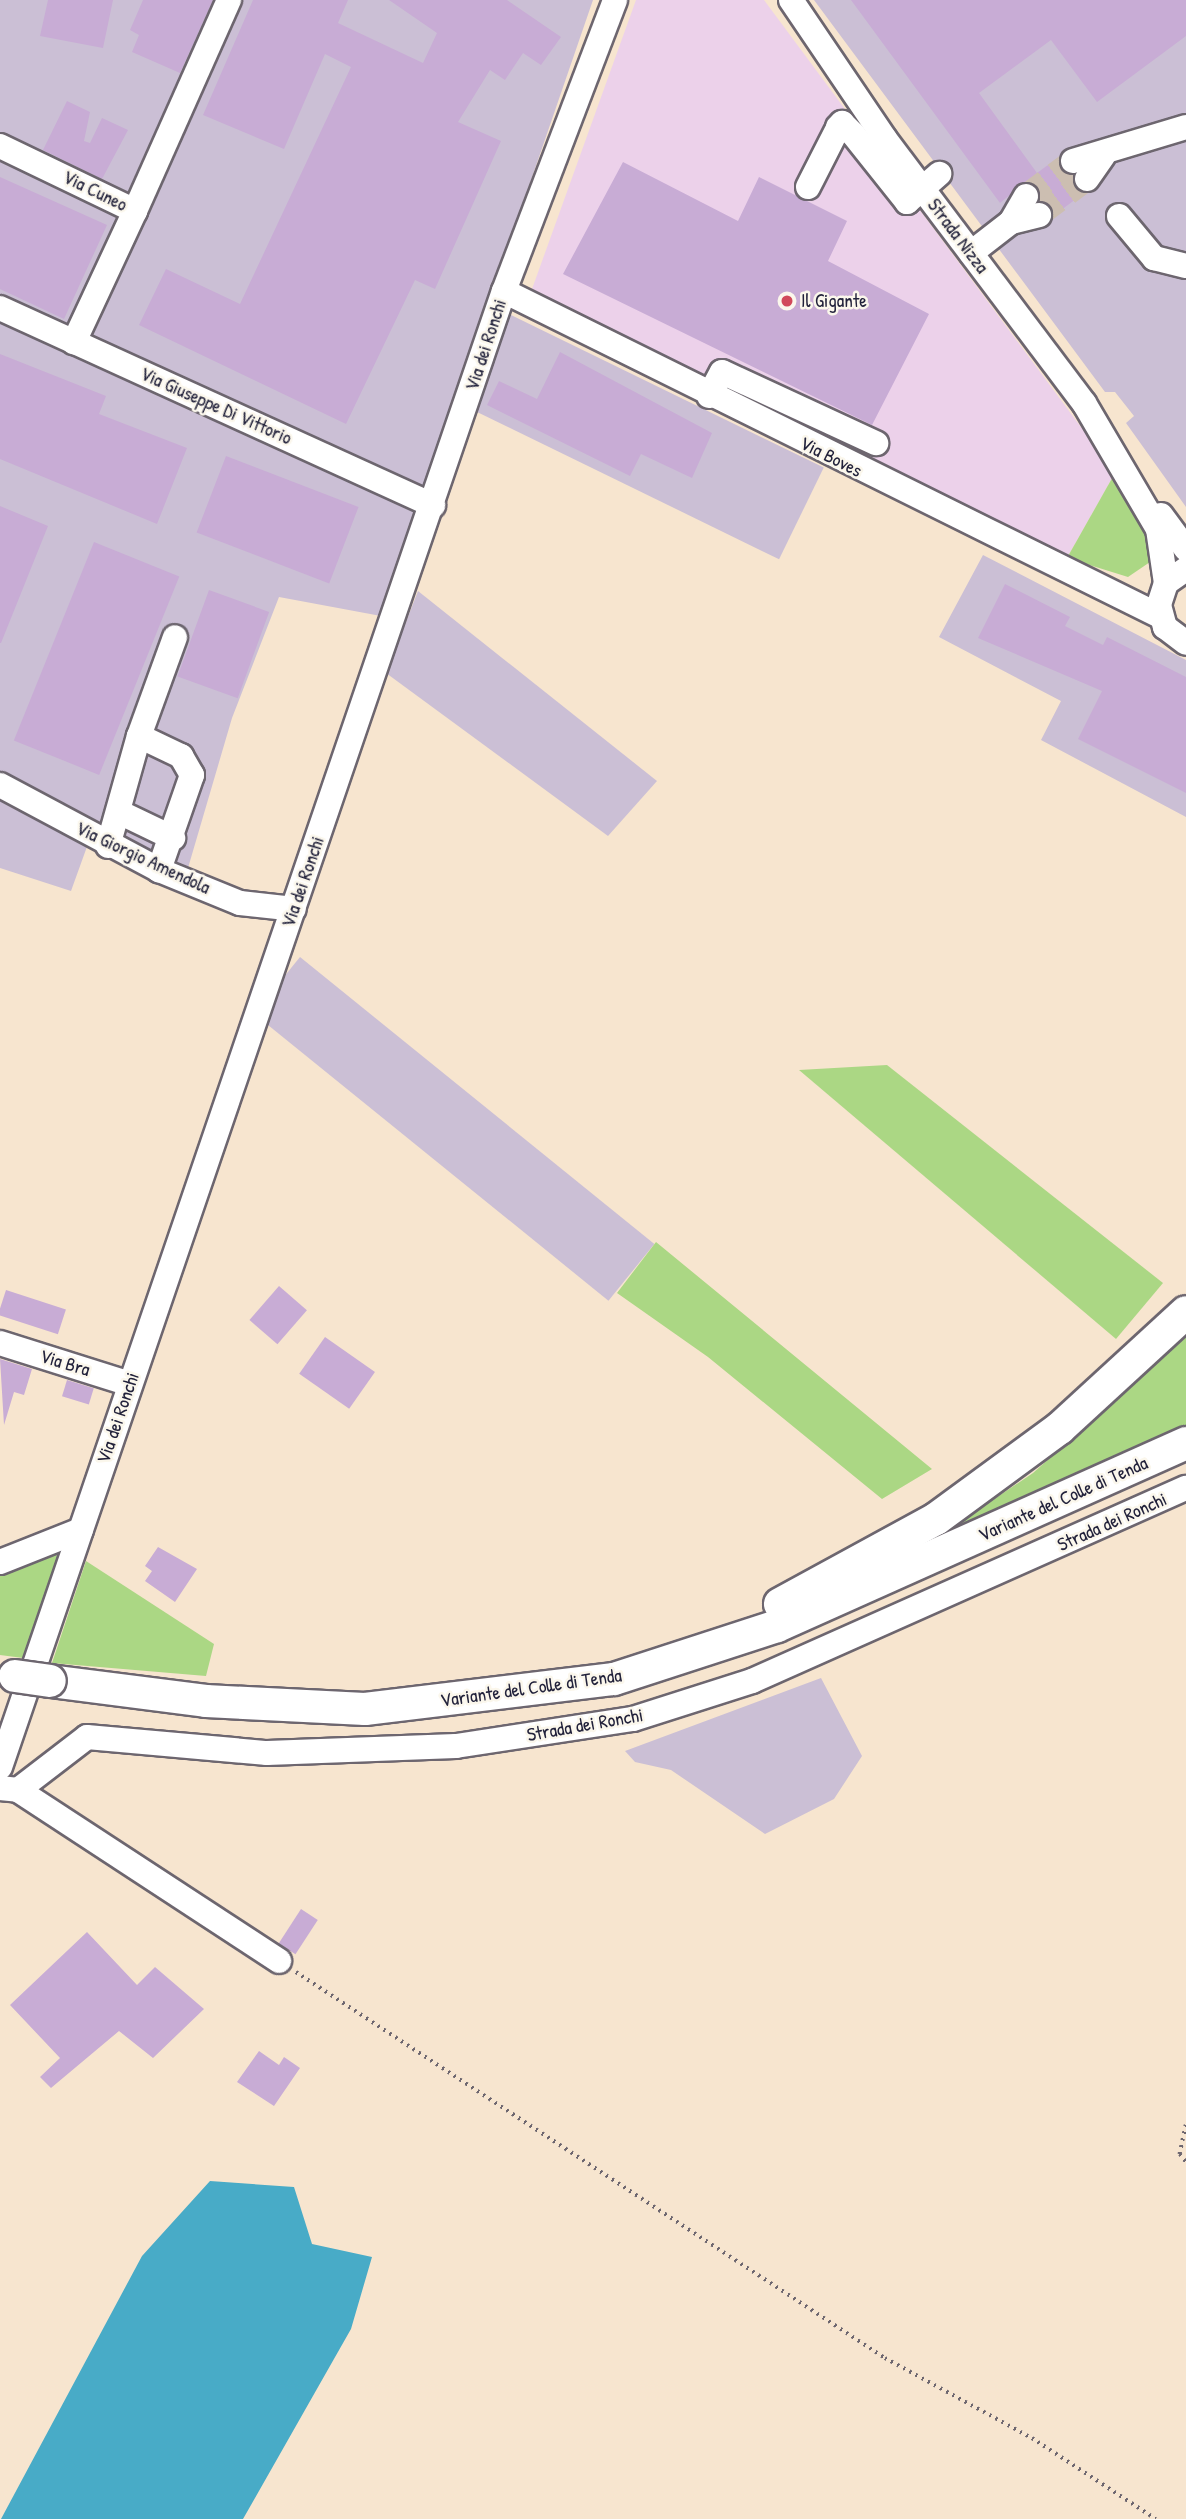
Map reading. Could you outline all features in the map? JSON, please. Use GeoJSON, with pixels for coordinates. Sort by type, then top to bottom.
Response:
{"type":"FeatureCollection","features":[{"type":"Feature","properties":{"kind":"main road"},"geometry":{"type":"LineString","coordinates":[[661,1665],[936,1518],[1060,1428],[1186,1312]]}},
{"type":"Feature","properties":{"kind":"main road","name":"Variante del Colle di Tenda"},"geometry":{"type":"LineString","coordinates":[[8,1675],[206,1701],[365,1709],[507,1696],[661,1665],[777,1626],[1186,1443]]}},
{"type":"Feature","properties":{"kind":"street"},"geometry":{"type":"LineString","coordinates":[[135,211],[229,0]]}},
{"type":"Feature","properties":{"kind":"street","name":"Via dei Ronchi"},"geometry":{"type":"LineString","coordinates":[[0,1767],[504,291],[615,0]]}},
{"type":"Feature","properties":{"kind":"street","name":"Strada Nizza"},"geometry":{"type":"LineString","coordinates":[[791,0],[930,181],[971,253],[1084,403],[1125,471],[1158,529],[1176,576],[1160,616]]}},
{"type":"Feature","properties":{"kind":"street"},"geometry":{"type":"LineString","coordinates":[[808,187],[842,123],[906,202],[930,181]]}},
{"type":"Feature","properties":{"kind":"street"},"geometry":{"type":"LineString","coordinates":[[1080,170],[1103,156],[1186,127]]}},
{"type":"Feature","properties":{"kind":"street","name":"Via Cuneo"},"geometry":{"type":"LineString","coordinates":[[0,146],[135,211],[74,342]]}},
{"type":"Feature","properties":{"kind":"street"},"geometry":{"type":"LineString","coordinates":[[971,253],[1033,206]]}},
{"type":"Feature","properties":{"kind":"street"},"geometry":{"type":"LineString","coordinates":[[1119,216],[1154,258],[1186,266]]}},
{"type":"Feature","properties":{"kind":"street","name":"Via Boves"},"geometry":{"type":"LineString","coordinates":[[504,291],[709,396],[1160,616]]}},
{"type":"Feature","properties":{"kind":"street","name":"Via Giuseppe Di Vittorio"},"geometry":{"type":"LineString","coordinates":[[0,308],[433,505]]}},
{"type":"Feature","properties":{"kind":"street"},"geometry":{"type":"LineString","coordinates":[[709,396],[722,372],[876,443]]}},
{"type":"Feature","properties":{"kind":"street","name":"Strada Nizza"},"geometry":{"type":"LineString","coordinates":[[1125,471],[1186,549]]}},
{"type":"Feature","properties":{"kind":"street"},"geometry":{"type":"LineString","coordinates":[[1160,616],[1186,643]]}},
{"type":"Feature","properties":{"kind":"street"},"geometry":{"type":"LineString","coordinates":[[173,838],[121,813],[116,802],[175,637]]}},
{"type":"Feature","properties":{"kind":"street"},"geometry":{"type":"LineString","coordinates":[[139,736],[190,763],[192,775],[173,838],[159,870]]}},
{"type":"Feature","properties":{"kind":"street","name":"Via Giorgio Amendola"},"geometry":{"type":"LineString","coordinates":[[0,785],[108,846],[159,870],[240,903],[294,909]]}},
{"type":"Feature","properties":{"kind":"street"},"geometry":{"type":"LineString","coordinates":[[108,846],[121,813]]}},
{"type":"Feature","properties":{"kind":"street","name":"Via Bra"},"geometry":{"type":"LineString","coordinates":[[0,1343],[130,1384]]}},
{"type":"Feature","properties":{"kind":"street","name":"Strada dei Ronchi"},"geometry":{"type":"LineString","coordinates":[[9,1789],[87,1737],[267,1753],[456,1746],[633,1719],[752,1681],[1186,1489]]}},
{"type":"Feature","properties":{"kind":"street"},"geometry":{"type":"LineString","coordinates":[[0,1562],[81,1530]]}},
{"type":"Feature","properties":{"kind":"street"},"geometry":{"type":"LineString","coordinates":[[9,1789],[279,1961]]}},
{"type":"Feature","properties":{"kind":"path"},"geometry":{"type":"LineString","coordinates":[[279,1961],[886,2358],[1032,2438],[1156,2519]]}},
{"type":"Feature","properties":{"kind":"path"},"geometry":{"type":"LineString","coordinates":[[1186,2125],[1180,2154],[1186,2162]]}},
{"type":"Feature","properties":{"kind":"shaded area"},"geometry":{"type":"Polygon","coordinates":[[[0,0],[593,0],[381,616],[279,597],[232,718],[188,868],[93,830],[71,891],[0,868],[0,0]]]}},
{"type":"Feature","properties":{"kind":"shaded area"},"geometry":{"type":"Polygon","coordinates":[[[636,0],[764,0],[1115,473],[1067,558],[532,289],[636,0]]]}},
{"type":"Feature","properties":{"kind":"shaded area"},"geometry":{"type":"Polygon","coordinates":[[[814,0],[1186,0],[1186,507],[1126,423],[1134,416],[1115,392],[1105,392],[814,0]]]}},
{"type":"Feature","properties":{"kind":"shaded area"},"geometry":{"type":"Polygon","coordinates":[[[511,315],[824,468],[779,559],[466,407],[511,315]]]}},
{"type":"Feature","properties":{"kind":"shaded area"},"geometry":{"type":"Polygon","coordinates":[[[983,555],[1186,660],[1186,817],[1041,740],[1061,701],[939,637],[983,555]]]}},
{"type":"Feature","properties":{"kind":"shaded area"},"geometry":{"type":"Polygon","coordinates":[[[418,591],[657,781],[608,836],[386,673],[418,591]]]}},
{"type":"Feature","properties":{"kind":"shaded area"},"geometry":{"type":"Polygon","coordinates":[[[300,957],[654,1244],[608,1301],[254,1014],[300,957]]]}},
{"type":"Feature","properties":{"kind":"shaded area"},"geometry":{"type":"Polygon","coordinates":[[[821,1678],[862,1756],[834,1799],[765,1834],[671,1770],[635,1762],[625,1751],[821,1678]]]}},
{"type":"Feature","properties":{"kind":"green space"},"geometry":{"type":"Polygon","coordinates":[[[1115,473],[1131,495],[1153,549],[1150,562],[1128,577],[1067,558],[1115,473]]]}},
{"type":"Feature","properties":{"kind":"green space"},"geometry":{"type":"Polygon","coordinates":[[[887,1065],[1163,1283],[1116,1339],[799,1070],[887,1065]]]}},
{"type":"Feature","properties":{"kind":"green space"},"geometry":{"type":"Polygon","coordinates":[[[656,1242],[932,1469],[882,1499],[708,1357],[617,1293],[656,1242]]]}},
{"type":"Feature","properties":{"kind":"green space"},"geometry":{"type":"Polygon","coordinates":[[[1186,1337],[1186,1429],[917,1551],[1033,1473],[1186,1337]]]}},
{"type":"Feature","properties":{"kind":"green space"},"geometry":{"type":"Polygon","coordinates":[[[56,1550],[65,1563],[31,1659],[0,1655],[0,1575],[56,1550]]]}},
{"type":"Feature","properties":{"kind":"green space"},"geometry":{"type":"Polygon","coordinates":[[[86,1561],[214,1644],[206,1676],[52,1663],[86,1561]]]}},
{"type":"Feature","properties":{"kind":"water"},"geometry":{"type":"Polygon","coordinates":[[[210,2181],[294,2187],[312,2244],[372,2257],[351,2329],[243,2519],[1,2519],[142,2256],[210,2181]]]}},
{"type":"Feature","properties":{"kind":"building"},"geometry":{"type":"Polygon","coordinates":[[[48,0],[113,0],[103,48],[40,36],[48,0]]]}},
{"type":"Feature","properties":{"kind":"building"},"geometry":{"type":"Polygon","coordinates":[[[143,0],[213,0],[180,73],[132,52],[139,35],[130,30],[143,0]]]}},
{"type":"Feature","properties":{"kind":"building"},"geometry":{"type":"Polygon","coordinates":[[[253,0],[348,0],[338,23],[423,63],[437,33],[389,0],[507,0],[561,37],[541,65],[523,53],[505,80],[490,70],[458,122],[501,141],[435,289],[415,280],[346,424],[139,325],[166,269],[240,304],[351,67],[325,54],[284,149],[203,115],[253,0]]]}},
{"type":"Feature","properties":{"kind":"building"},"geometry":{"type":"Polygon","coordinates":[[[851,0],[1186,0],[1186,36],[1097,102],[1051,40],[979,93],[1037,173],[1059,157],[1062,171],[1084,193],[1053,216],[1038,188],[1027,181],[1000,203],[851,0]]]}},
{"type":"Feature","properties":{"kind":"building"},"geometry":{"type":"Polygon","coordinates":[[[67,101],[90,112],[84,141],[90,143],[102,118],[128,130],[102,179],[43,150],[67,101]]]}},
{"type":"Feature","properties":{"kind":"building"},"geometry":{"type":"Polygon","coordinates":[[[623,162],[738,221],[759,177],[847,221],[828,261],[929,314],[872,425],[563,274],[623,162]]]}},
{"type":"Feature","properties":{"kind":"building"},"geometry":{"type":"Polygon","coordinates":[[[0,177],[107,225],[64,319],[0,289],[0,177]]]}},
{"type":"Feature","properties":{"kind":"building"},"geometry":{"type":"Polygon","coordinates":[[[560,352],[712,433],[692,478],[641,454],[630,476],[487,405],[499,381],[537,399],[560,352]]]}},
{"type":"Feature","properties":{"kind":"building"},"geometry":{"type":"Polygon","coordinates":[[[0,354],[106,396],[99,414],[187,448],[157,524],[0,459],[0,354]]]}},
{"type":"Feature","properties":{"kind":"building"},"geometry":{"type":"Polygon","coordinates":[[[226,456],[359,507],[329,583],[197,533],[226,456]]]}},
{"type":"Feature","properties":{"kind":"building"},"geometry":{"type":"Polygon","coordinates":[[[0,506],[48,526],[1,643],[0,643],[0,506]]]}},
{"type":"Feature","properties":{"kind":"building"},"geometry":{"type":"Polygon","coordinates":[[[94,542],[179,576],[99,775],[14,740],[94,542]]]}},
{"type":"Feature","properties":{"kind":"building"},"geometry":{"type":"Polygon","coordinates":[[[1005,584],[1070,617],[1065,626],[1103,645],[1107,637],[1186,677],[1186,793],[1078,739],[1102,691],[978,638],[1005,584]]]}},
{"type":"Feature","properties":{"kind":"building"},"geometry":{"type":"Polygon","coordinates":[[[209,590],[269,612],[238,698],[178,676],[209,590]]]}},
{"type":"Feature","properties":{"kind":"building"},"geometry":{"type":"Polygon","coordinates":[[[279,1286],[307,1310],[277,1344],[249,1320],[279,1286]]]}},
{"type":"Feature","properties":{"kind":"building"},"geometry":{"type":"Polygon","coordinates":[[[6,1290],[66,1309],[58,1334],[0,1315],[6,1290]]]}},
{"type":"Feature","properties":{"kind":"building"},"geometry":{"type":"Polygon","coordinates":[[[325,1337],[375,1372],[349,1409],[299,1374],[325,1337]]]}},
{"type":"Feature","properties":{"kind":"building"},"geometry":{"type":"Polygon","coordinates":[[[0,1359],[32,1369],[24,1395],[14,1392],[4,1425],[0,1359]]]}},
{"type":"Feature","properties":{"kind":"building"},"geometry":{"type":"Polygon","coordinates":[[[67,1380],[94,1388],[89,1404],[62,1396],[67,1380]]]}},
{"type":"Feature","properties":{"kind":"building"},"geometry":{"type":"Polygon","coordinates":[[[158,1547],[197,1569],[175,1602],[145,1581],[152,1571],[145,1566],[158,1547]]]}},
{"type":"Feature","properties":{"kind":"building"},"geometry":{"type":"Polygon","coordinates":[[[301,1909],[318,1920],[295,1954],[279,1943],[301,1909]]]}},
{"type":"Feature","properties":{"kind":"building"},"geometry":{"type":"Polygon","coordinates":[[[87,1932],[137,1985],[155,1967],[204,2009],[153,2058],[119,2031],[51,2088],[40,2077],[60,2058],[10,2005],[87,1932]]]}},
{"type":"Feature","properties":{"kind":"building"},"geometry":{"type":"Polygon","coordinates":[[[259,2051],[279,2065],[284,2057],[300,2068],[274,2106],[237,2082],[259,2051]]]}},
{"type":"Feature","properties":{"kind":"tunnel"},"geometry":{"type":"LineString","coordinates":[[1026,196],[1073,161]]}},
{"type":"Feature","properties":{"kind":"tunnel"},"geometry":{"type":"LineString","coordinates":[[1039,215],[1087,179]]}},
{"type":"Feature","properties":{"kind":"place","name":"Il Gigante"},"geometry":{"type":"Point","coordinates":[787,301]}}]}
